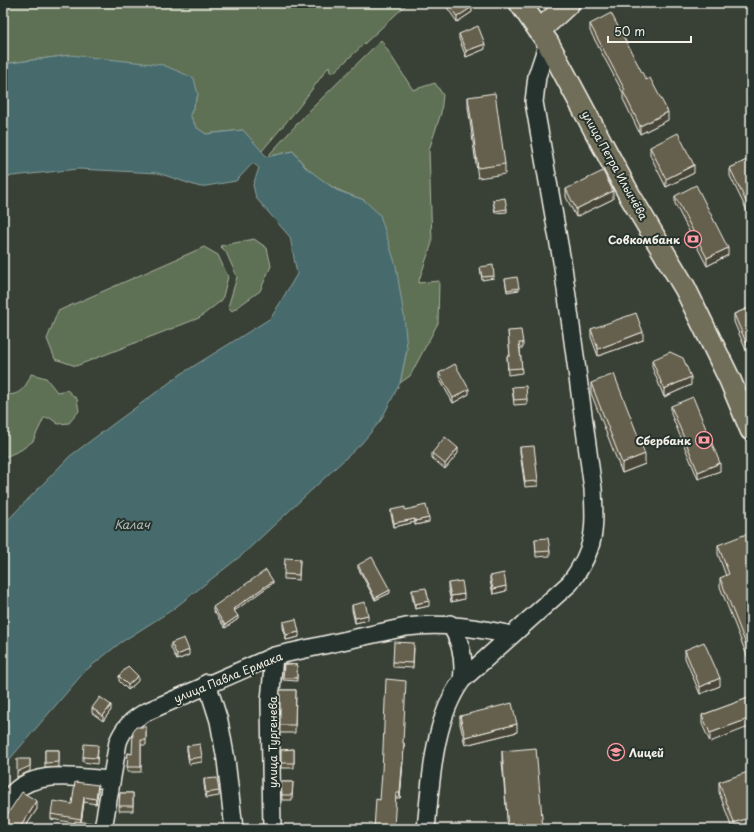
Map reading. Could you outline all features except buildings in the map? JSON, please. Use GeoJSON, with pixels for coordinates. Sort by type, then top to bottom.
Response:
{"type":"FeatureCollection","features":[{"type":"Feature","properties":{"kind":"main road","name":"улица Петра Ильичёва"},"geometry":{"type":"LineString","coordinates":[[520,3],[544,36],[630,196],[685,288],[730,380],[751,430]]}},
{"type":"Feature","properties":{"kind":"main road"},"geometry":{"type":"LineString","coordinates":[[544,36],[569,3]]}},
{"type":"Feature","properties":{"kind":"street"},"geometry":{"type":"LineString","coordinates":[[426,829],[440,732],[453,692],[462,680],[570,582],[584,565],[591,544],[594,519],[593,489],[563,267],[534,102],[536,76],[544,36]]}},
{"type":"Feature","properties":{"kind":"street","name":"улица Павла Ермака"},"geometry":{"type":"LineString","coordinates":[[103,829],[118,742],[122,731],[131,721],[146,712],[207,683],[274,656],[406,627],[427,624],[450,624],[512,635]]}},
{"type":"Feature","properties":{"kind":"street"},"geometry":{"type":"LineString","coordinates":[[450,624],[456,634],[462,653],[464,667],[462,680]]}},
{"type":"Feature","properties":{"kind":"street","name":"улица Тургенева"},"geometry":{"type":"LineString","coordinates":[[272,829],[270,701],[274,656]]}},
{"type":"Feature","properties":{"kind":"street"},"geometry":{"type":"LineString","coordinates":[[207,683],[218,721],[224,752],[234,829]]}},
{"type":"Feature","properties":{"kind":"street"},"geometry":{"type":"LineString","coordinates":[[3,811],[13,793],[22,786],[32,782],[67,777],[111,780]]}},
{"type":"Feature","properties":{"kind":"green space"},"geometry":{"type":"Polygon","coordinates":[[[3,3],[408,3],[334,72],[330,72],[329,66],[299,107],[261,152],[243,130],[205,134],[196,127],[190,115],[198,95],[70,55],[3,64],[3,3]]]}},
{"type":"Feature","properties":{"kind":"green space"},"geometry":{"type":"Polygon","coordinates":[[[381,40],[413,90],[435,83],[443,95],[441,113],[429,150],[432,243],[418,283],[439,281],[438,323],[410,376],[400,383],[407,349],[364,200],[342,192],[324,182],[300,161],[293,151],[267,157],[307,113],[381,40]]]}},
{"type":"Feature","properties":{"kind":"green space"},"geometry":{"type":"Polygon","coordinates":[[[254,239],[267,248],[271,266],[260,291],[232,311],[228,307],[237,277],[226,252],[220,246],[254,239]]]}},
{"type":"Feature","properties":{"kind":"green space"},"geometry":{"type":"Polygon","coordinates":[[[204,247],[218,255],[228,277],[222,300],[199,318],[76,366],[55,359],[47,339],[58,311],[204,247]]]}},
{"type":"Feature","properties":{"kind":"green space"},"geometry":{"type":"Polygon","coordinates":[[[31,374],[46,378],[57,392],[67,390],[77,399],[79,411],[69,423],[58,424],[50,418],[44,418],[33,441],[21,450],[3,458],[3,393],[17,393],[27,383],[31,374]]]}},
{"type":"Feature","properties":{"kind":"water","name":"Калач"},"geometry":{"type":"Polygon","coordinates":[[[70,55],[163,65],[194,78],[198,95],[190,115],[196,127],[206,134],[243,130],[267,157],[293,151],[305,167],[336,190],[364,200],[380,215],[396,266],[404,316],[407,349],[400,383],[381,420],[361,444],[242,555],[172,610],[120,643],[85,671],[3,767],[3,525],[70,456],[181,374],[271,318],[297,274],[290,237],[256,198],[253,185],[259,168],[253,163],[236,181],[200,187],[158,173],[78,169],[3,177],[3,64],[70,55]]]}},
{"type":"Feature","properties":{"kind":"place","name":"Совкомбанк"},"geometry":{"type":"Point","coordinates":[693,239]}},
{"type":"Feature","properties":{"kind":"place","name":"Сбербанк"},"geometry":{"type":"Point","coordinates":[704,440]}},
{"type":"Feature","properties":{"kind":"place","name":"Лицей"},"geometry":{"type":"Point","coordinates":[616,752]}}]}
